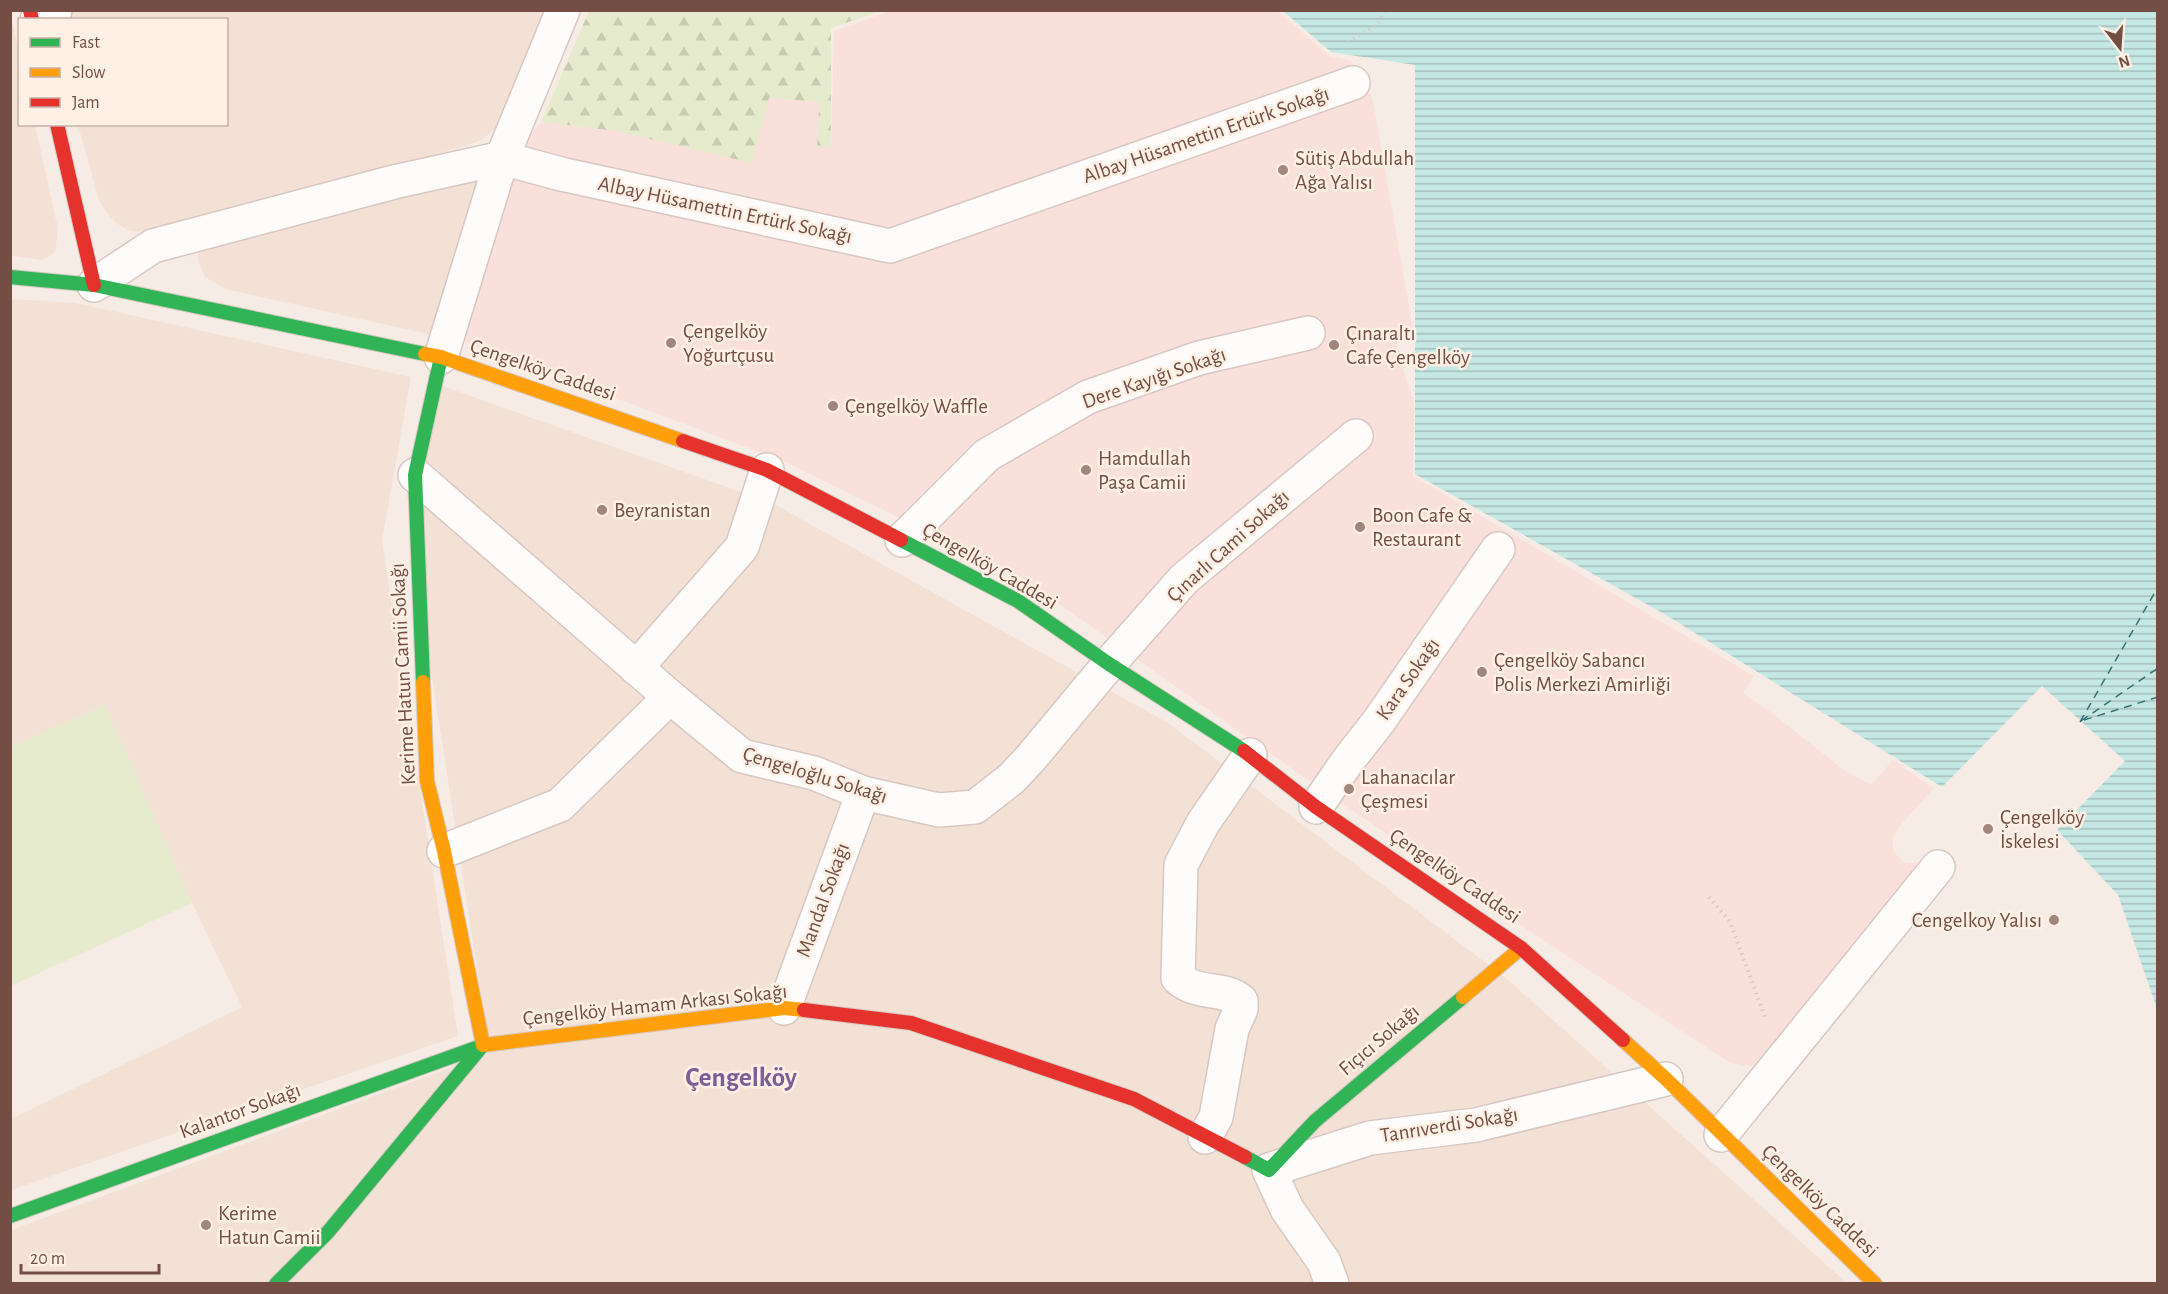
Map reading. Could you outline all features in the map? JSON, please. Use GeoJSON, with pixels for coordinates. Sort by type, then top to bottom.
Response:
{"type":"FeatureCollection","features":[{"type":"Feature","properties":{"kind":"street"},"geometry":{"type":"LineString","coordinates":[[41,18],[55,10]]}},
{"type":"Feature","properties":{"kind":"street"},"geometry":{"type":"LineString","coordinates":[[441,357],[502,158],[563,10]]}},
{"type":"Feature","properties":{"kind":"street","name":"Albay Hüsamettin Ertürk Sokağı"},"geometry":{"type":"LineString","coordinates":[[94,285],[153,246],[394,182],[502,158],[573,177],[890,246],[1353,83]]}},
{"type":"Feature","properties":{"kind":"street"},"geometry":{"type":"LineString","coordinates":[[57,126],[94,285]]}},
{"type":"Feature","properties":{"kind":"street","name":"Çengelköy Caddesi"},"geometry":{"type":"LineString","coordinates":[[10,277],[94,285],[441,357],[767,470],[1018,601],[1108,664],[1250,755],[1316,807],[1521,948],[1666,1079],[1875,1284]]}},
{"type":"Feature","properties":{"kind":"street","name":"Dere Kayığı Sokağı"},"geometry":{"type":"LineString","coordinates":[[902,540],[987,455],[1088,398],[1199,358],[1308,333]]}},
{"type":"Feature","properties":{"kind":"street","name":"Kerime Hatun Camii Sokağı"},"geometry":{"type":"LineString","coordinates":[[441,357],[415,475],[426,781],[444,851],[483,1045]]}},
{"type":"Feature","properties":{"kind":"street","name":"Çınarlı Cami Sokağı"},"geometry":{"type":"LineString","coordinates":[[1108,664],[1184,579],[1356,436]]}},
{"type":"Feature","properties":{"kind":"street"},"geometry":{"type":"LineString","coordinates":[[636,668],[741,548],[767,470]]}},
{"type":"Feature","properties":{"kind":"street","name":"Çengeloğlu Sokağı"},"geometry":{"type":"LineString","coordinates":[[415,475],[636,668],[742,756],[814,773],[863,793],[939,810],[975,807],[1011,779],[1030,759],[1108,664]]}},
{"type":"Feature","properties":{"kind":"street","name":"Kara Sokağı"},"geometry":{"type":"LineString","coordinates":[[1316,807],[1374,728],[1498,549]]}},
{"type":"Feature","properties":{"kind":"street"},"geometry":{"type":"LineString","coordinates":[[444,851],[560,806],[670,697]]}},
{"type":"Feature","properties":{"kind":"street"},"geometry":{"type":"LineString","coordinates":[[1205,1137],[1216,1117],[1232,1029],[1241,1009],[1241,1001],[1235,995],[1188,986],[1178,978],[1181,865],[1203,823],[1250,755]]}},
{"type":"Feature","properties":{"kind":"street","name":"Mandal Sokağı"},"geometry":{"type":"LineString","coordinates":[[784,1008],[863,793]]}},
{"type":"Feature","properties":{"kind":"street"},"geometry":{"type":"LineString","coordinates":[[1721,1135],[1938,867]]}},
{"type":"Feature","properties":{"kind":"street","name":"Fıçıcı Sokağı"},"geometry":{"type":"LineString","coordinates":[[1269,1170],[1315,1121],[1521,948]]}},
{"type":"Feature","properties":{"kind":"street","name":"Çengelköy Hamam Arkası Sokağı"},"geometry":{"type":"LineString","coordinates":[[483,1045],[784,1008],[910,1023],[1134,1099],[1269,1170]]}},
{"type":"Feature","properties":{"kind":"street"},"geometry":{"type":"LineString","coordinates":[[276,1284],[328,1232],[483,1045]]}},
{"type":"Feature","properties":{"kind":"street","name":"Kalantor Sokağı"},"geometry":{"type":"LineString","coordinates":[[10,1216],[483,1045]]}},
{"type":"Feature","properties":{"kind":"street","name":"Tanrıverdi Sokağı"},"geometry":{"type":"LineString","coordinates":[[1269,1170],[1370,1138],[1476,1125],[1666,1079]]}},
{"type":"Feature","properties":{"kind":"street"},"geometry":{"type":"LineString","coordinates":[[1269,1170],[1287,1209],[1324,1262],[1332,1284]]}},
{"type":"Feature","properties":{"kind":"path"},"geometry":{"type":"LineString","coordinates":[[1341,46],[1378,24],[1385,10]]}},
{"type":"Feature","properties":{"kind":"path"},"geometry":{"type":"LineString","coordinates":[[1708,897],[1730,922],[1782,1060]]}},
{"type":"Feature","properties":{"kind":"shaded area"},"geometry":{"type":"Polygon","coordinates":[[[67,10],[549,11],[503,123],[481,140],[148,232],[130,231],[116,223],[106,212],[99,200],[78,126],[228,126],[228,18],[60,18],[67,10]]]}},
{"type":"Feature","properties":{"kind":"shaded area"},"geometry":{"type":"Polygon","coordinates":[[[890,11],[1277,11],[1330,56],[1350,60],[1364,78],[1373,101],[1414,335],[1396,344],[1414,405],[1413,476],[1754,676],[1743,693],[1844,770],[1871,785],[1893,760],[1934,788],[1898,828],[1893,837],[1893,851],[1905,863],[1921,863],[1769,1058],[1750,1066],[1730,1063],[1528,930],[1302,776],[1021,577],[781,460],[463,341],[512,154],[541,122],[616,131],[768,98],[819,102],[817,146],[831,148],[834,31],[890,11]]]}},
{"type":"Feature","properties":{"kind":"shaded area"},"geometry":{"type":"Polygon","coordinates":[[[10,12],[18,48],[18,126],[35,126],[58,229],[56,250],[50,256],[42,260],[11,256],[10,12]]]}},
{"type":"Feature","properties":{"kind":"shaded area"},"geometry":{"type":"Polygon","coordinates":[[[480,174],[437,336],[225,289],[205,277],[198,261],[198,251],[480,174]]]}},
{"type":"Feature","properties":{"kind":"shaded area"},"geometry":{"type":"Polygon","coordinates":[[[10,299],[76,303],[411,377],[382,541],[458,1036],[11,1190],[11,1119],[242,1007],[192,903],[105,705],[11,747],[10,299]]]}},
{"type":"Feature","properties":{"kind":"shaded area"},"geometry":{"type":"Polygon","coordinates":[[[440,385],[772,503],[1168,723],[1506,978],[1847,1283],[11,1284],[11,1230],[490,1053],[410,534],[440,385]]]}},
{"type":"Feature","properties":{"kind":"green space"},"geometry":{"type":"Polygon","coordinates":[[[589,10],[880,11],[831,28],[831,148],[817,147],[819,102],[769,98],[752,163],[616,131],[541,122],[589,10]]]}},
{"type":"Feature","properties":{"kind":"green space"},"geometry":{"type":"Polygon","coordinates":[[[105,705],[192,903],[11,986],[11,747],[105,705]]]}},
{"type":"Feature","properties":{"kind":"water"},"geometry":{"type":"Polygon","coordinates":[[[1283,11],[2157,11],[2157,1009],[2118,895],[2057,830],[2125,761],[2042,686],[1942,787],[1666,615],[1415,474],[1415,65],[1331,52],[1283,11]]]}},
{"type":"Feature","properties":{"kind":"ferry route"},"geometry":{"type":"LineString","coordinates":[[2080,722],[2158,587]]}},
{"type":"Feature","properties":{"kind":"ferry route"},"geometry":{"type":"LineString","coordinates":[[2081,721],[2158,668]]}},
{"type":"Feature","properties":{"kind":"ferry route"},"geometry":{"type":"LineString","coordinates":[[2084,720],[2158,697]]}},
{"type":"Feature","properties":{"kind":"traffic: fast"},"geometry":{"type":"LineString","coordinates":[[10,277],[94,285],[425,354]]}},
{"type":"Feature","properties":{"kind":"traffic: fast"},"geometry":{"type":"LineString","coordinates":[[423,682],[415,475],[441,357]]}},
{"type":"Feature","properties":{"kind":"traffic: fast"},"geometry":{"type":"LineString","coordinates":[[901,540],[1018,601],[1109,664],[1244,751]]}},
{"type":"Feature","properties":{"kind":"traffic: fast"},"geometry":{"type":"LineString","coordinates":[[1245,1157],[1269,1170],[1315,1121],[1463,997]]}},
{"type":"Feature","properties":{"kind":"traffic: fast"},"geometry":{"type":"LineString","coordinates":[[10,1216],[484,1045]]}},
{"type":"Feature","properties":{"kind":"traffic: fast"},"geometry":{"type":"LineString","coordinates":[[276,1284],[328,1232],[482,1046]]}},
{"type":"Feature","properties":{"kind":"traffic: slow"},"geometry":{"type":"LineString","coordinates":[[425,354],[441,357],[683,441]]}},
{"type":"Feature","properties":{"kind":"traffic: slow"},"geometry":{"type":"LineString","coordinates":[[423,682],[427,781],[444,851],[483,1045]]}},
{"type":"Feature","properties":{"kind":"traffic: slow"},"geometry":{"type":"LineString","coordinates":[[1463,997],[1521,948]]}},
{"type":"Feature","properties":{"kind":"traffic: slow"},"geometry":{"type":"LineString","coordinates":[[484,1045],[784,1008],[804,1010]]}},
{"type":"Feature","properties":{"kind":"traffic: slow"},"geometry":{"type":"LineString","coordinates":[[1623,1040],[1666,1079],[1875,1284]]}},
{"type":"Feature","properties":{"kind":"traffic: jam"},"geometry":{"type":"LineString","coordinates":[[30,10],[32,18]]}},
{"type":"Feature","properties":{"kind":"traffic: jam"},"geometry":{"type":"LineString","coordinates":[[57,126],[94,285]]}},
{"type":"Feature","properties":{"kind":"traffic: jam"},"geometry":{"type":"LineString","coordinates":[[683,441],[767,470],[901,540]]}},
{"type":"Feature","properties":{"kind":"traffic: jam"},"geometry":{"type":"LineString","coordinates":[[1244,751],[1316,807],[1521,948],[1623,1040]]}},
{"type":"Feature","properties":{"kind":"traffic: jam"},"geometry":{"type":"LineString","coordinates":[[804,1010],[911,1023],[1134,1099],[1245,1157]]}},
{"type":"Feature","properties":{"kind":"place","name":"Sütiş Abdullah Ağa Yalısı"},"geometry":{"type":"Point","coordinates":[1283,170]}},
{"type":"Feature","properties":{"kind":"place","name":"Çengelköy Yoğurtçusu"},"geometry":{"type":"Point","coordinates":[671,343]}},
{"type":"Feature","properties":{"kind":"place","name":"Çınaraltı Cafe Çengelköy"},"geometry":{"type":"Point","coordinates":[1334,345]}},
{"type":"Feature","properties":{"kind":"place","name":"Çengelköy Waffle"},"geometry":{"type":"Point","coordinates":[833,406]}},
{"type":"Feature","properties":{"kind":"place","name":"Hamdullah Paşa Camii"},"geometry":{"type":"Point","coordinates":[1086,470]}},
{"type":"Feature","properties":{"kind":"place","name":"Beyranistan"},"geometry":{"type":"Point","coordinates":[602,510]}},
{"type":"Feature","properties":{"kind":"place","name":"Boon Cafe & Restaurant"},"geometry":{"type":"Point","coordinates":[1360,527]}},
{"type":"Feature","properties":{"kind":"place","name":"Çengelköy Sabancı Polis Merkezi Amirliği"},"geometry":{"type":"Point","coordinates":[1482,672]}},
{"type":"Feature","properties":{"kind":"place","name":"Lahanacılar Çeşmesi"},"geometry":{"type":"Point","coordinates":[1349,789]}},
{"type":"Feature","properties":{"kind":"place","name":"Çengelköy İskelesi"},"geometry":{"type":"Point","coordinates":[1988,829]}},
{"type":"Feature","properties":{"kind":"place","name":"Cengelkoy Yalısı"},"geometry":{"type":"Point","coordinates":[2054,920]}},
{"type":"Feature","properties":{"kind":"place","name":"Kerime Hatun Camii"},"geometry":{"type":"Point","coordinates":[206,1225]}},
{"type":"Feature","properties":{"kind":"district","name":"Çengelköy"},"geometry":{"type":"Point","coordinates":[741,1077]}}]}
